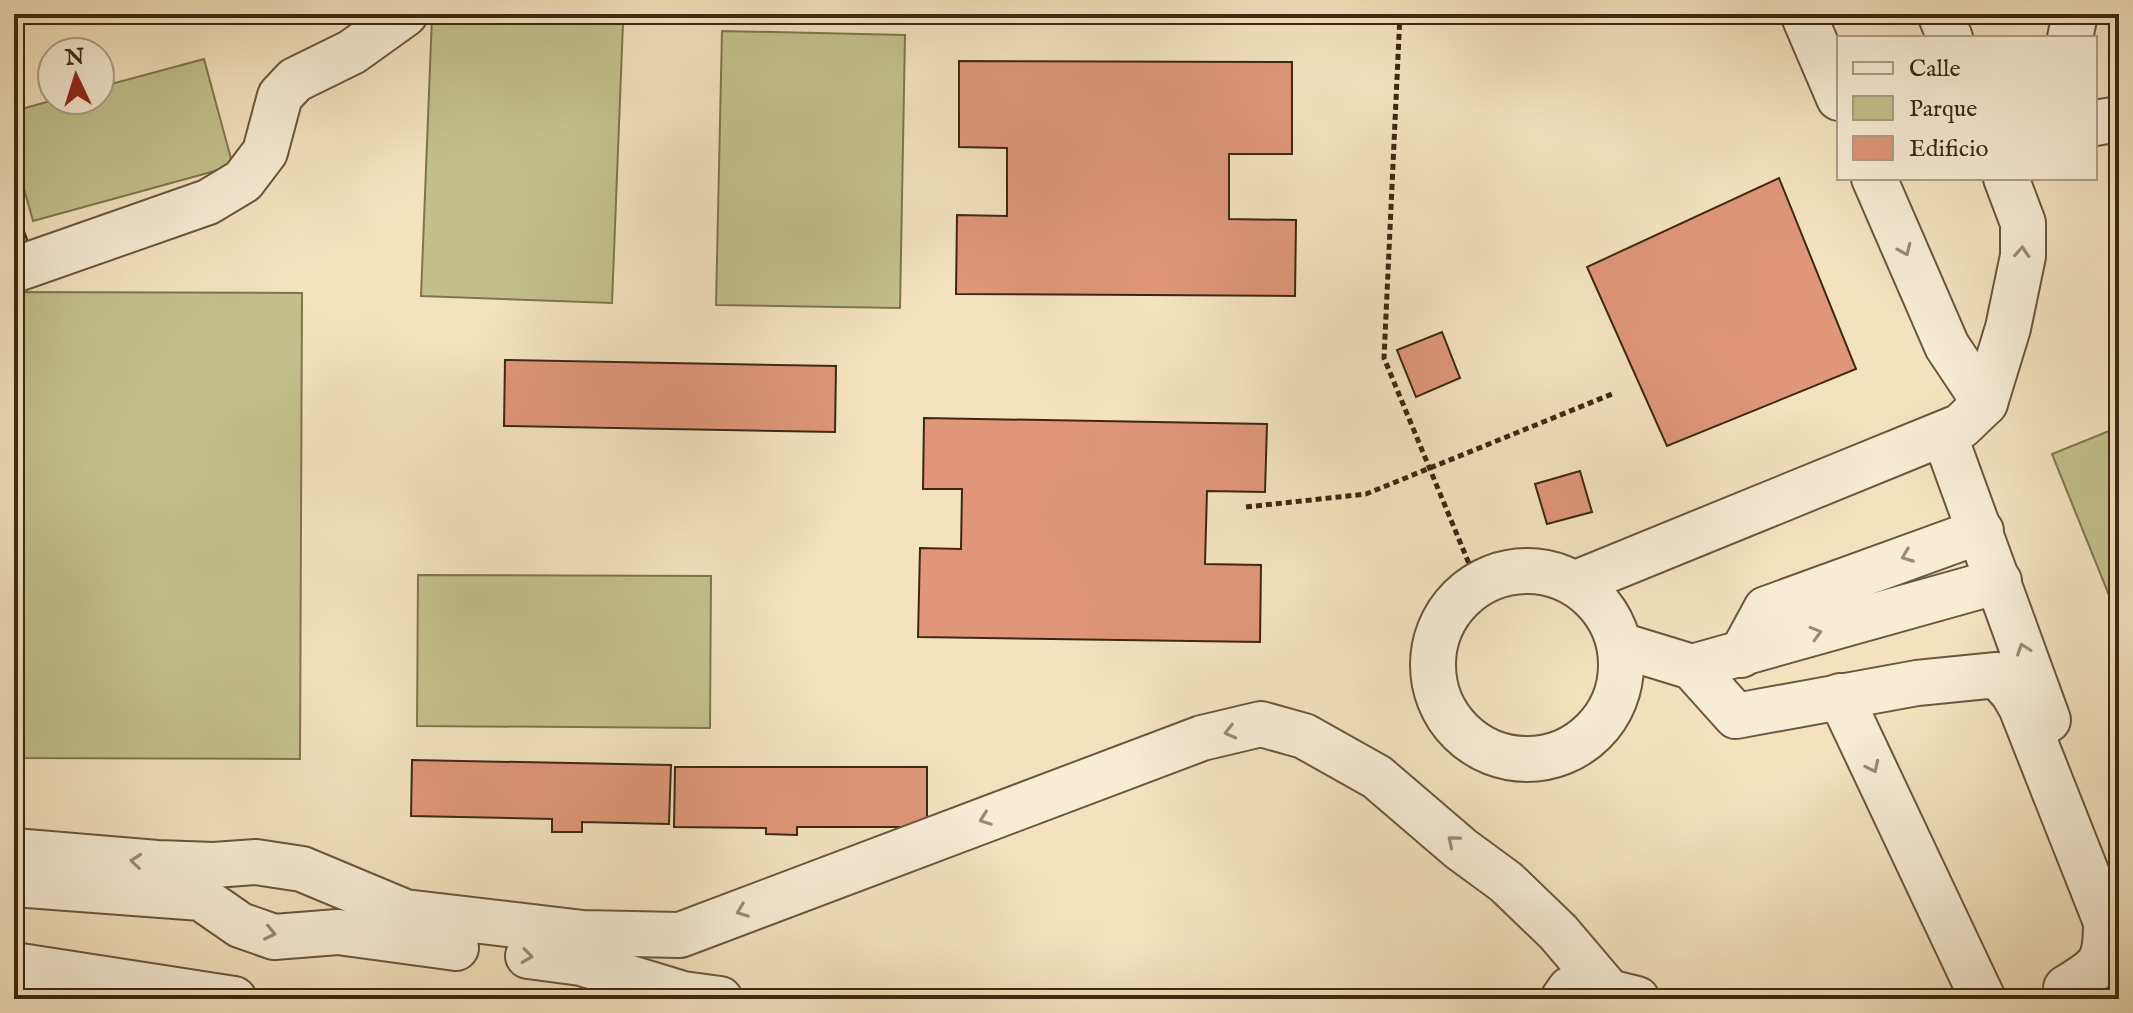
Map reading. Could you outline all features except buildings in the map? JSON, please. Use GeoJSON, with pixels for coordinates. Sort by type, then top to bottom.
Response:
{"type":"FeatureCollection","features":[{"type":"Feature","properties":{"kind":"street"},"geometry":{"type":"LineString","coordinates":[[14,270],[208,202],[243,181],[265,152],[280,96],[295,80],[352,52],[405,14]]}},
{"type":"Feature","properties":{"kind":"street"},"geometry":{"type":"LineString","coordinates":[[1803,14],[1837,93]]}},
{"type":"Feature","properties":{"kind":"street"},"geometry":{"type":"LineString","coordinates":[[1940,14],[1949,36]]}},
{"type":"Feature","properties":{"kind":"street"},"geometry":{"type":"LineString","coordinates":[[2070,36],[2075,14]]}},
{"type":"Feature","properties":{"kind":"street"},"geometry":{"type":"LineString","coordinates":[[2097,123],[2119,119]]}},
{"type":"Feature","properties":{"kind":"street"},"geometry":{"type":"LineString","coordinates":[[1875,180],[1947,346],[1985,403]]}},
{"type":"Feature","properties":{"kind":"street"},"geometry":{"type":"LineString","coordinates":[[1576,583],[1961,426],[1985,403],[2008,328],[2023,256],[2023,223],[2007,180]]}},
{"type":"Feature","properties":{"kind":"street"},"geometry":{"type":"LineString","coordinates":[[1944,434],[2074,793],[2119,906]]}},
{"type":"Feature","properties":{"kind":"street"},"geometry":{"type":"LineString","coordinates":[[1741,655],[1766,609],[1981,531]]}},
{"type":"Feature","properties":{"kind":"street"},"geometry":{"type":"LineString","coordinates":[[1527,570],[1576,583],[1604,610],[1620,645],[1621,679],[1610,710],[1588,738],[1557,755],[1522,759],[1488,751],[1448,719],[1431,670],[1442,621],[1477,583],[1527,570]]}},
{"type":"Feature","properties":{"kind":"street"},"geometry":{"type":"LineString","coordinates":[[1620,645],[1692,667],[1999,581]]}},
{"type":"Feature","properties":{"kind":"street"},"geometry":{"type":"LineString","coordinates":[[1692,667],[1736,716],[1917,683],[1997,675],[2021,707],[2106,922],[2103,958],[2095,970],[2066,988]]}},
{"type":"Feature","properties":{"kind":"street"},"geometry":{"type":"LineString","coordinates":[[1840,696],[1983,999]]}},
{"type":"Feature","properties":{"kind":"street"},"geometry":{"type":"LineString","coordinates":[[16,857],[208,882],[256,862],[302,869],[405,912],[583,933],[680,935],[1202,738],[1261,724],[1304,736],[1377,777],[1461,849],[1506,882],[1545,939],[1572,996]]}},
{"type":"Feature","properties":{"kind":"street"},"geometry":{"type":"LineString","coordinates":[[208,882],[240,925],[274,937],[338,932],[581,963],[702,997]]}},
{"type":"Feature","properties":{"kind":"street"},"geometry":{"type":"LineString","coordinates":[[680,935],[678,964],[702,997]]}},
{"type":"Feature","properties":{"kind":"street"},"geometry":{"type":"LineString","coordinates":[[1545,939],[1609,992],[1637,999]]}},
{"type":"Feature","properties":{"kind":"street"},"geometry":{"type":"LineString","coordinates":[[14,965],[234,999]]}},
{"type":"Feature","properties":{"kind":"path"},"geometry":{"type":"LineString","coordinates":[[1400,14],[1384,358],[1477,583]]}},
{"type":"Feature","properties":{"kind":"path"},"geometry":{"type":"LineString","coordinates":[[1246,507],[1366,494],[1612,394]]}},
{"type":"Feature","properties":{"kind":"green space"},"geometry":{"type":"Polygon","coordinates":[[[432,16],[623,23],[612,303],[421,296],[432,16]]]}},
{"type":"Feature","properties":{"kind":"green space"},"geometry":{"type":"Polygon","coordinates":[[[722,31],[905,35],[900,308],[716,305],[722,31]]]}},
{"type":"Feature","properties":{"kind":"green space"},"geometry":{"type":"Polygon","coordinates":[[[204,59],[233,166],[33,221],[14,153],[14,111],[36,105],[36,116],[116,116],[116,83],[204,59]]]}},
{"type":"Feature","properties":{"kind":"green space"},"geometry":{"type":"Polygon","coordinates":[[[14,292],[302,293],[300,759],[14,758],[14,292]]]}},
{"type":"Feature","properties":{"kind":"green space"},"geometry":{"type":"Polygon","coordinates":[[[2119,427],[2119,620],[2052,454],[2119,427]]]}},
{"type":"Feature","properties":{"kind":"green space"},"geometry":{"type":"Polygon","coordinates":[[[418,575],[711,576],[710,728],[417,726],[418,575]]]}}]}
